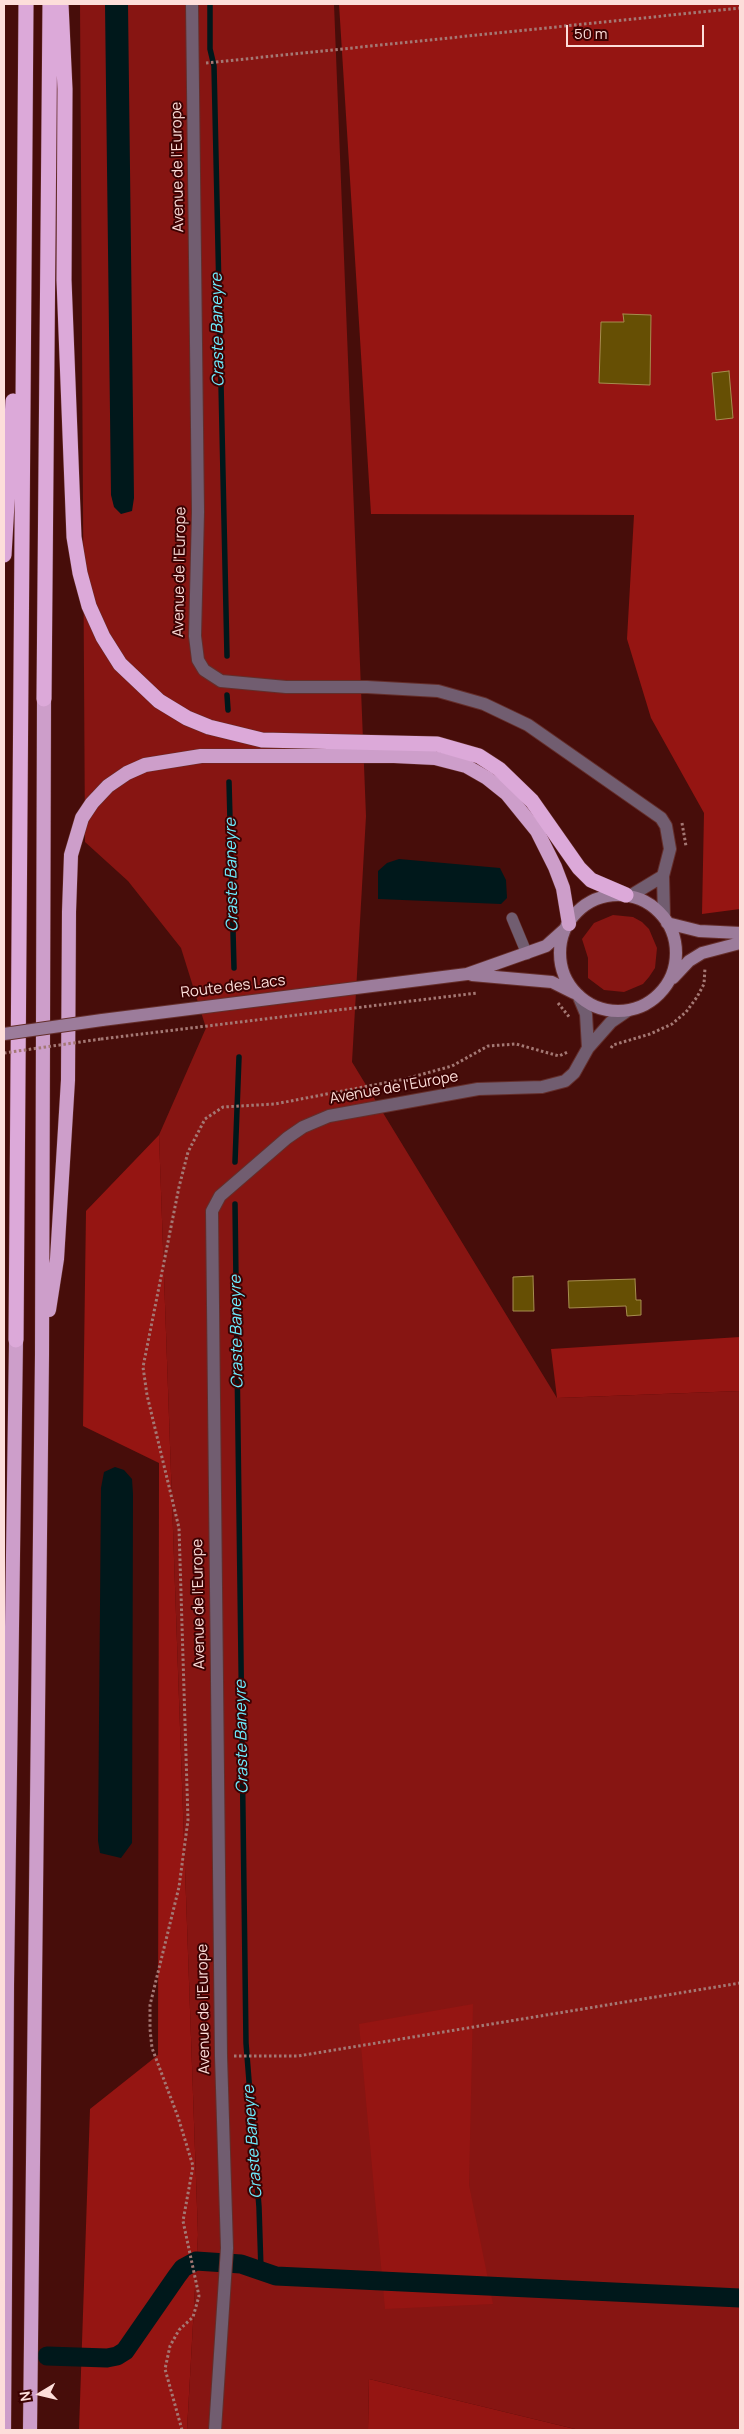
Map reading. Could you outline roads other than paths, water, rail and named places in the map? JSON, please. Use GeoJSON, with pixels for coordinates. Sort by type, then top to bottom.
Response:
{"type":"FeatureCollection","features":[{"type":"Feature","properties":{"kind":"highway"},"geometry":{"type":"LineString","coordinates":[[4,2430],[7,1984],[16,1340],[26,4]]}},
{"type":"Feature","properties":{"kind":"highway"},"geometry":{"type":"LineString","coordinates":[[30,2430],[42,1355],[44,699],[50,4]]}},
{"type":"Feature","properties":{"kind":"highway"},"geometry":{"type":"LineString","coordinates":[[61,4],[65,89],[64,280],[74,537],[80,573],[89,606],[102,637],[120,664],[159,701],[188,718],[209,727],[262,740],[437,744],[478,756],[499,769],[532,801],[567,852],[585,874],[606,888],[628,896]]}},
{"type":"Feature","properties":{"kind":"highway"},"geometry":{"type":"LineString","coordinates":[[4,555],[6,490],[23,280]]}},
{"type":"Feature","properties":{"kind":"highway"},"geometry":{"type":"LineString","coordinates":[[42,1355],[57,1259],[68,1080],[71,855],[82,818],[92,802],[108,786],[127,773],[145,765],[202,756],[394,756],[436,758],[466,766],[487,778],[507,794],[537,831],[563,888],[567,926]]}},
{"type":"Feature","properties":{"kind":"highway"},"geometry":{"type":"LineString","coordinates":[[4,1876],[7,1984]]}},
{"type":"Feature","properties":{"kind":"main road"},"geometry":{"type":"LineString","coordinates":[[668,983],[675,967],[676,950],[673,932],[666,920],[654,907],[628,896],[607,896],[590,902],[576,913],[567,926],[561,946],[561,964],[567,981],[578,995],[593,1006],[610,1011],[627,1011],[643,1006],[657,996],[689,961],[702,953],[740,943]]}},
{"type":"Feature","properties":{"kind":"main road"},"geometry":{"type":"LineString","coordinates":[[666,920],[699,931],[740,933]]}},
{"type":"Feature","properties":{"kind":"main road","name":"Route des Lacs"},"geometry":{"type":"LineString","coordinates":[[4,1034],[467,974],[546,946],[567,926]]}},
{"type":"Feature","properties":{"kind":"main road","name":"Route des Lacs"},"geometry":{"type":"LineString","coordinates":[[467,974],[552,982],[578,995]]}},
{"type":"Feature","properties":{"kind":"street","name":"Avenue de l'Europe"},"geometry":{"type":"LineString","coordinates":[[192,4],[198,512],[195,636],[198,660],[204,670],[221,681],[286,687],[418,689],[459,695],[504,712],[528,725],[661,818],[666,826],[670,843],[668,860],[663,876],[666,920]]}},
{"type":"Feature","properties":{"kind":"street"},"geometry":{"type":"LineString","coordinates":[[628,896],[663,876]]}},
{"type":"Feature","properties":{"kind":"street"},"geometry":{"type":"LineString","coordinates":[[578,995],[586,1014],[586,1053]]}},
{"type":"Feature","properties":{"kind":"street","name":"Avenue de l'Europe"},"geometry":{"type":"LineString","coordinates":[[215,2430],[226,2276],[226,2248],[221,2078],[212,1211],[220,1196],[260,1161],[287,1138],[315,1122],[343,1113],[478,1090],[551,1086],[570,1077],[586,1053],[611,1022],[627,1011]]}},
{"type":"Feature","properties":{"kind":"lane"},"geometry":{"type":"LineString","coordinates":[[512,918],[527,954]]}},
{"type":"Feature","properties":{"kind":"water"},"geometry":{"type":"Polygon","coordinates":[[[105,4],[128,4],[134,498],[132,511],[121,514],[114,507],[111,495],[105,4]]]}},
{"type":"Feature","properties":{"kind":"water"},"geometry":{"type":"Polygon","coordinates":[[[399,859],[500,868],[506,880],[507,898],[501,904],[378,899],[378,871],[387,863],[399,859]]]}},
{"type":"Feature","properties":{"kind":"water"},"geometry":{"type":"Polygon","coordinates":[[[115,1467],[124,1470],[132,1479],[133,1494],[132,1843],[121,1858],[100,1853],[98,1841],[101,1488],[104,1472],[115,1467]]]}},
{"type":"Feature","properties":{"kind":"waterway","name":"Craste Baneyre"},"geometry":{"type":"LineString","coordinates":[[210,4],[210,49],[214,66],[227,656]]}},
{"type":"Feature","properties":{"kind":"waterway","name":"Craste Baneyre"},"geometry":{"type":"LineString","coordinates":[[227,695],[228,710]]}},
{"type":"Feature","properties":{"kind":"waterway","name":"Craste Baneyre"},"geometry":{"type":"LineString","coordinates":[[229,782],[234,968]]}},
{"type":"Feature","properties":{"kind":"waterway","name":"Craste Baneyre"},"geometry":{"type":"LineString","coordinates":[[235,1162],[239,1057]]}},
{"type":"Feature","properties":{"kind":"waterway","name":"Craste Baneyre"},"geometry":{"type":"LineString","coordinates":[[235,1204],[246,2043],[259,2207],[261,2270]]}},
{"type":"Feature","properties":{"kind":"waterway"},"geometry":{"type":"LineString","coordinates":[[47,2356],[107,2358],[117,2356],[125,2351],[183,2268],[196,2261],[241,2264],[276,2276],[740,2298]]}}]}
